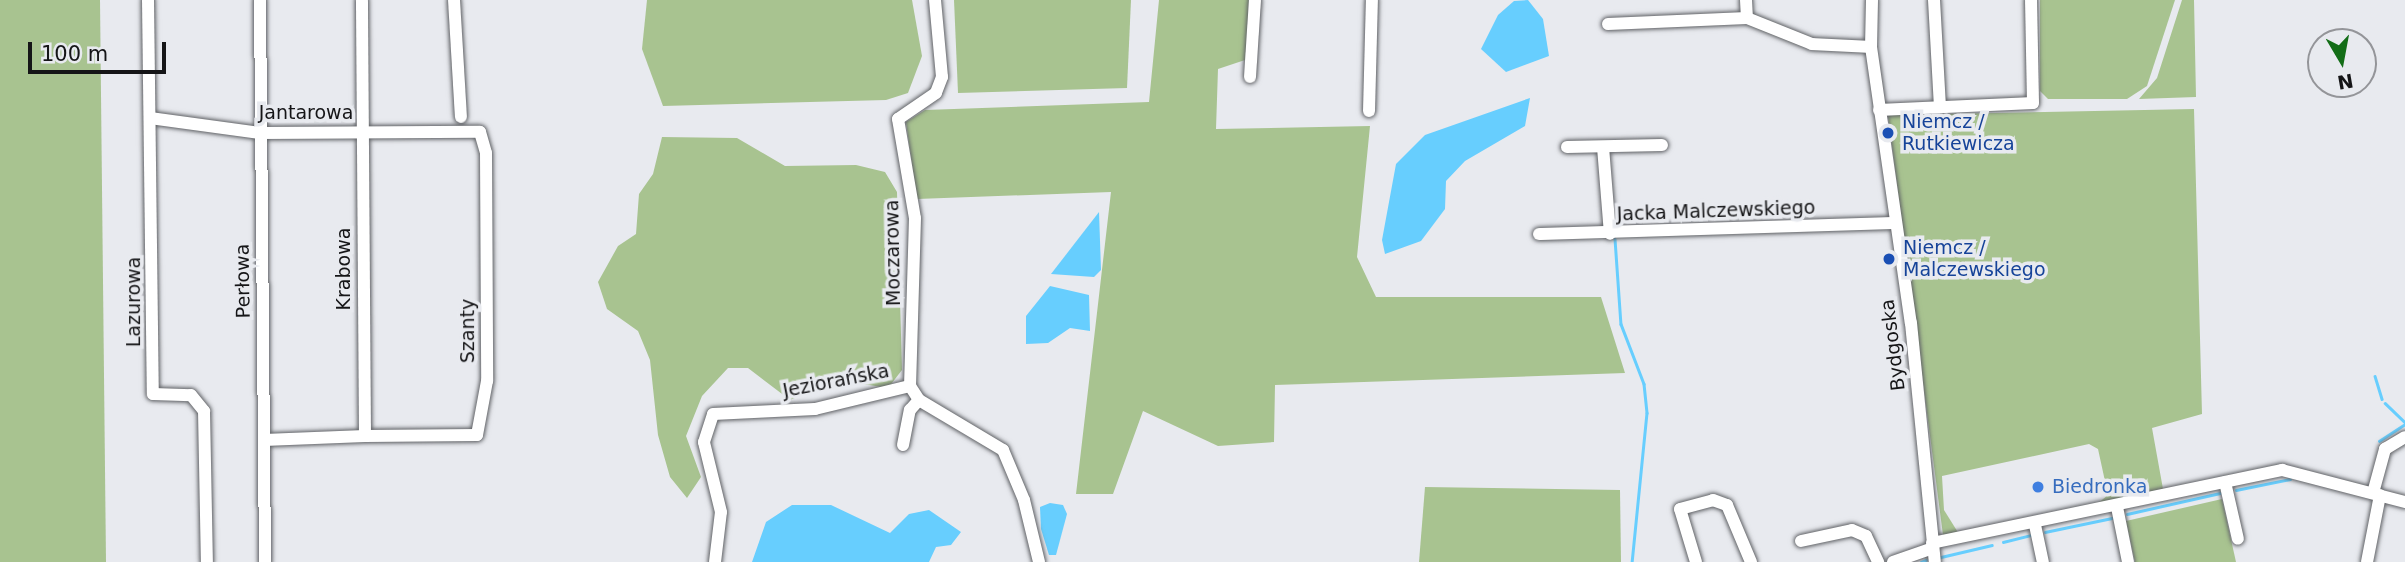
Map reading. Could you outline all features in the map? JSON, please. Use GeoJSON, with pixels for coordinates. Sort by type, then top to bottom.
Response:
{"type":"FeatureCollection","features":[{"type":"Feature","properties":{"kind":"street","name":"Lazurowa"},"geometry":{"type":"LineString","coordinates":[[148,0],[153,394],[191,395],[204,411],[206,562]]}},
{"type":"Feature","properties":{"kind":"street","name":"Perłowa"},"geometry":{"type":"LineString","coordinates":[[260,0],[265,562]]}},
{"type":"Feature","properties":{"kind":"street","name":"Krabowa"},"geometry":{"type":"LineString","coordinates":[[362,0],[365,436]]}},
{"type":"Feature","properties":{"kind":"street"},"geometry":{"type":"LineString","coordinates":[[454,0],[461,124]]}},
{"type":"Feature","properties":{"kind":"street","name":"Moczarowa"},"geometry":{"type":"LineString","coordinates":[[910,386],[915,218],[898,119],[936,93],[942,77],[935,0]]}},
{"type":"Feature","properties":{"kind":"street"},"geometry":{"type":"LineString","coordinates":[[1250,77],[1255,0]]}},
{"type":"Feature","properties":{"kind":"street"},"geometry":{"type":"LineString","coordinates":[[1370,111],[1372,0]]}},
{"type":"Feature","properties":{"kind":"street"},"geometry":{"type":"LineString","coordinates":[[1746,0],[1747,18]]}},
{"type":"Feature","properties":{"kind":"street","name":"Bydgoska"},"geometry":{"type":"LineString","coordinates":[[1872,0],[1871,47],[1895,223],[1935,562]]}},
{"type":"Feature","properties":{"kind":"street"},"geometry":{"type":"LineString","coordinates":[[1934,0],[1940,107]]}},
{"type":"Feature","properties":{"kind":"street"},"geometry":{"type":"LineString","coordinates":[[1879,110],[2033,103],[2031,0]]}},
{"type":"Feature","properties":{"kind":"street"},"geometry":{"type":"LineString","coordinates":[[1608,24],[1747,18],[1812,44],[1871,47]]}},
{"type":"Feature","properties":{"kind":"street","name":"Jantarowa"},"geometry":{"type":"LineString","coordinates":[[150,118],[260,133],[362,132],[461,124]]}},
{"type":"Feature","properties":{"kind":"street","name":"Szanty"},"geometry":{"type":"LineString","coordinates":[[365,436],[477,435],[488,381],[486,153],[480,132],[461,124]]}},
{"type":"Feature","properties":{"kind":"street"},"geometry":{"type":"LineString","coordinates":[[1567,147],[1662,145]]}},
{"type":"Feature","properties":{"kind":"street"},"geometry":{"type":"LineString","coordinates":[[1603,147],[1610,234]]}},
{"type":"Feature","properties":{"kind":"street","name":"Jacka Malczewskiego"},"geometry":{"type":"LineString","coordinates":[[1539,234],[1610,234],[1895,223]]}},
{"type":"Feature","properties":{"kind":"street"},"geometry":{"type":"LineString","coordinates":[[910,386],[919,400],[1003,450],[1024,500],[1039,562]]}},
{"type":"Feature","properties":{"kind":"street","name":"Jeziorańska"},"geometry":{"type":"LineString","coordinates":[[715,562],[720,513],[704,442],[713,414],[815,409],[910,386]]}},
{"type":"Feature","properties":{"kind":"street"},"geometry":{"type":"LineString","coordinates":[[903,445],[910,410],[919,400]]}},
{"type":"Feature","properties":{"kind":"street"},"geometry":{"type":"LineString","coordinates":[[264,440],[365,436]]}},
{"type":"Feature","properties":{"kind":"street"},"geometry":{"type":"LineString","coordinates":[[2367,562],[2385,449],[2405,437]]}},
{"type":"Feature","properties":{"kind":"street"},"geometry":{"type":"LineString","coordinates":[[1893,562],[1933,546],[2281,470],[2405,502]]}},
{"type":"Feature","properties":{"kind":"street"},"geometry":{"type":"LineString","coordinates":[[2225,482],[2238,539]]}},
{"type":"Feature","properties":{"kind":"street"},"geometry":{"type":"LineString","coordinates":[[1696,562],[1680,509],[1713,500],[1727,505],[1751,562]]}},
{"type":"Feature","properties":{"kind":"street"},"geometry":{"type":"LineString","coordinates":[[2117,507],[2128,562]]}},
{"type":"Feature","properties":{"kind":"street"},"geometry":{"type":"LineString","coordinates":[[2035,525],[2043,562]]}},
{"type":"Feature","properties":{"kind":"street"},"geometry":{"type":"LineString","coordinates":[[1801,541],[1852,530],[1866,536],[1878,562]]}},
{"type":"Feature","properties":{"kind":"green space"},"geometry":{"type":"Polygon","coordinates":[[[0,0],[100,0],[106,562],[0,562],[0,0]]]}},
{"type":"Feature","properties":{"kind":"green space"},"geometry":{"type":"Polygon","coordinates":[[[647,0],[912,0],[922,56],[908,93],[886,100],[663,106],[642,49],[647,0]]]}},
{"type":"Feature","properties":{"kind":"green space"},"geometry":{"type":"Polygon","coordinates":[[[954,0],[1131,0],[1127,88],[958,93],[954,0]]]}},
{"type":"Feature","properties":{"kind":"green space"},"geometry":{"type":"Polygon","coordinates":[[[1159,0],[1249,0],[1248,59],[1218,69],[1216,129],[1370,126],[1357,257],[1376,297],[1601,297],[1625,373],[1275,385],[1274,442],[1218,446],[1143,411],[1113,494],[1076,494],[1111,192],[917,199],[906,122],[925,110],[1149,102],[1159,0]]]}},
{"type":"Feature","properties":{"kind":"green space"},"geometry":{"type":"Polygon","coordinates":[[[2040,0],[2175,0],[2147,86],[2127,99],[2048,99],[2040,91],[2040,0]]]}},
{"type":"Feature","properties":{"kind":"green space"},"geometry":{"type":"Polygon","coordinates":[[[2182,0],[2194,0],[2196,97],[2139,99],[2157,78],[2182,0]]]}},
{"type":"Feature","properties":{"kind":"green space"},"geometry":{"type":"Polygon","coordinates":[[[2194,109],[2202,414],[2152,428],[2163,489],[2097,504],[2108,495],[2098,449],[2089,444],[1942,476],[1944,510],[1959,534],[1943,535],[1888,115],[2194,109]]]}},
{"type":"Feature","properties":{"kind":"green space"},"geometry":{"type":"Polygon","coordinates":[[[662,137],[737,138],[785,166],[856,165],[885,172],[897,192],[902,370],[888,388],[838,380],[790,400],[748,368],[728,368],[702,396],[686,436],[701,477],[687,498],[670,477],[658,435],[650,360],[638,331],[607,309],[598,282],[618,246],[636,234],[639,194],[653,174],[662,137]]]}},
{"type":"Feature","properties":{"kind":"green space"},"geometry":{"type":"Polygon","coordinates":[[[1425,487],[1620,490],[1621,562],[1419,562],[1425,487]]]}},
{"type":"Feature","properties":{"kind":"green space"},"geometry":{"type":"Polygon","coordinates":[[[2222,499],[2236,562],[2135,562],[2126,521],[2222,499]]]}},
{"type":"Feature","properties":{"kind":"water"},"geometry":{"type":"Polygon","coordinates":[[[1528,0],[1543,19],[1549,56],[1506,72],[1481,49],[1498,15],[1514,1],[1528,0]]]}},
{"type":"Feature","properties":{"kind":"water"},"geometry":{"type":"Polygon","coordinates":[[[1530,98],[1525,126],[1465,161],[1446,181],[1445,209],[1421,241],[1385,254],[1382,240],[1396,164],[1425,135],[1530,98]]]}},
{"type":"Feature","properties":{"kind":"water"},"geometry":{"type":"Polygon","coordinates":[[[1099,212],[1101,270],[1094,277],[1051,274],[1099,212]]]}},
{"type":"Feature","properties":{"kind":"water"},"geometry":{"type":"Polygon","coordinates":[[[1050,286],[1089,295],[1090,331],[1070,328],[1048,343],[1026,344],[1026,316],[1050,286]]]}},
{"type":"Feature","properties":{"kind":"water"},"geometry":{"type":"Polygon","coordinates":[[[1050,503],[1063,505],[1067,514],[1056,555],[1049,555],[1041,529],[1040,507],[1050,503]]]}},
{"type":"Feature","properties":{"kind":"water"},"geometry":{"type":"Polygon","coordinates":[[[792,505],[831,505],[890,533],[909,514],[929,510],[961,532],[951,545],[936,547],[929,562],[752,562],[766,522],[792,505]]]}},
{"type":"Feature","properties":{"kind":"waterway"},"geometry":{"type":"LineString","coordinates":[[1615,239],[1621,324],[1644,384],[1647,413],[1632,562]]}},
{"type":"Feature","properties":{"kind":"waterway"},"geometry":{"type":"LineString","coordinates":[[2375,376],[2382,399]]}},
{"type":"Feature","properties":{"kind":"waterway"},"geometry":{"type":"LineString","coordinates":[[2385,403],[2405,422]]}},
{"type":"Feature","properties":{"kind":"waterway"},"geometry":{"type":"LineString","coordinates":[[2379,441],[2405,424]]}},
{"type":"Feature","properties":{"kind":"waterway"},"geometry":{"type":"LineString","coordinates":[[2236,490],[2290,479]]}},
{"type":"Feature","properties":{"kind":"waterway"},"geometry":{"type":"LineString","coordinates":[[2127,514],[2220,493]]}},
{"type":"Feature","properties":{"kind":"waterway"},"geometry":{"type":"LineString","coordinates":[[2045,532],[2112,518]]}},
{"type":"Feature","properties":{"kind":"waterway"},"geometry":{"type":"LineString","coordinates":[[2003,542],[2031,535]]}},
{"type":"Feature","properties":{"kind":"waterway"},"geometry":{"type":"LineString","coordinates":[[1941,557],[1992,545]]}},
{"type":"Feature","properties":{"kind":"waterway"},"geometry":{"type":"LineString","coordinates":[[1921,562],[1926,560]]}},
{"type":"Feature","properties":{"kind":"place","name":"Niemcz / Rutkiewicza"},"geometry":{"type":"Point","coordinates":[1888,133]}},
{"type":"Feature","properties":{"kind":"place","name":"Niemcz / Malczewskiego"},"geometry":{"type":"Point","coordinates":[1889,259]}},
{"type":"Feature","properties":{"kind":"place","name":"Biedronka"},"geometry":{"type":"Point","coordinates":[2038,487]}}]}
